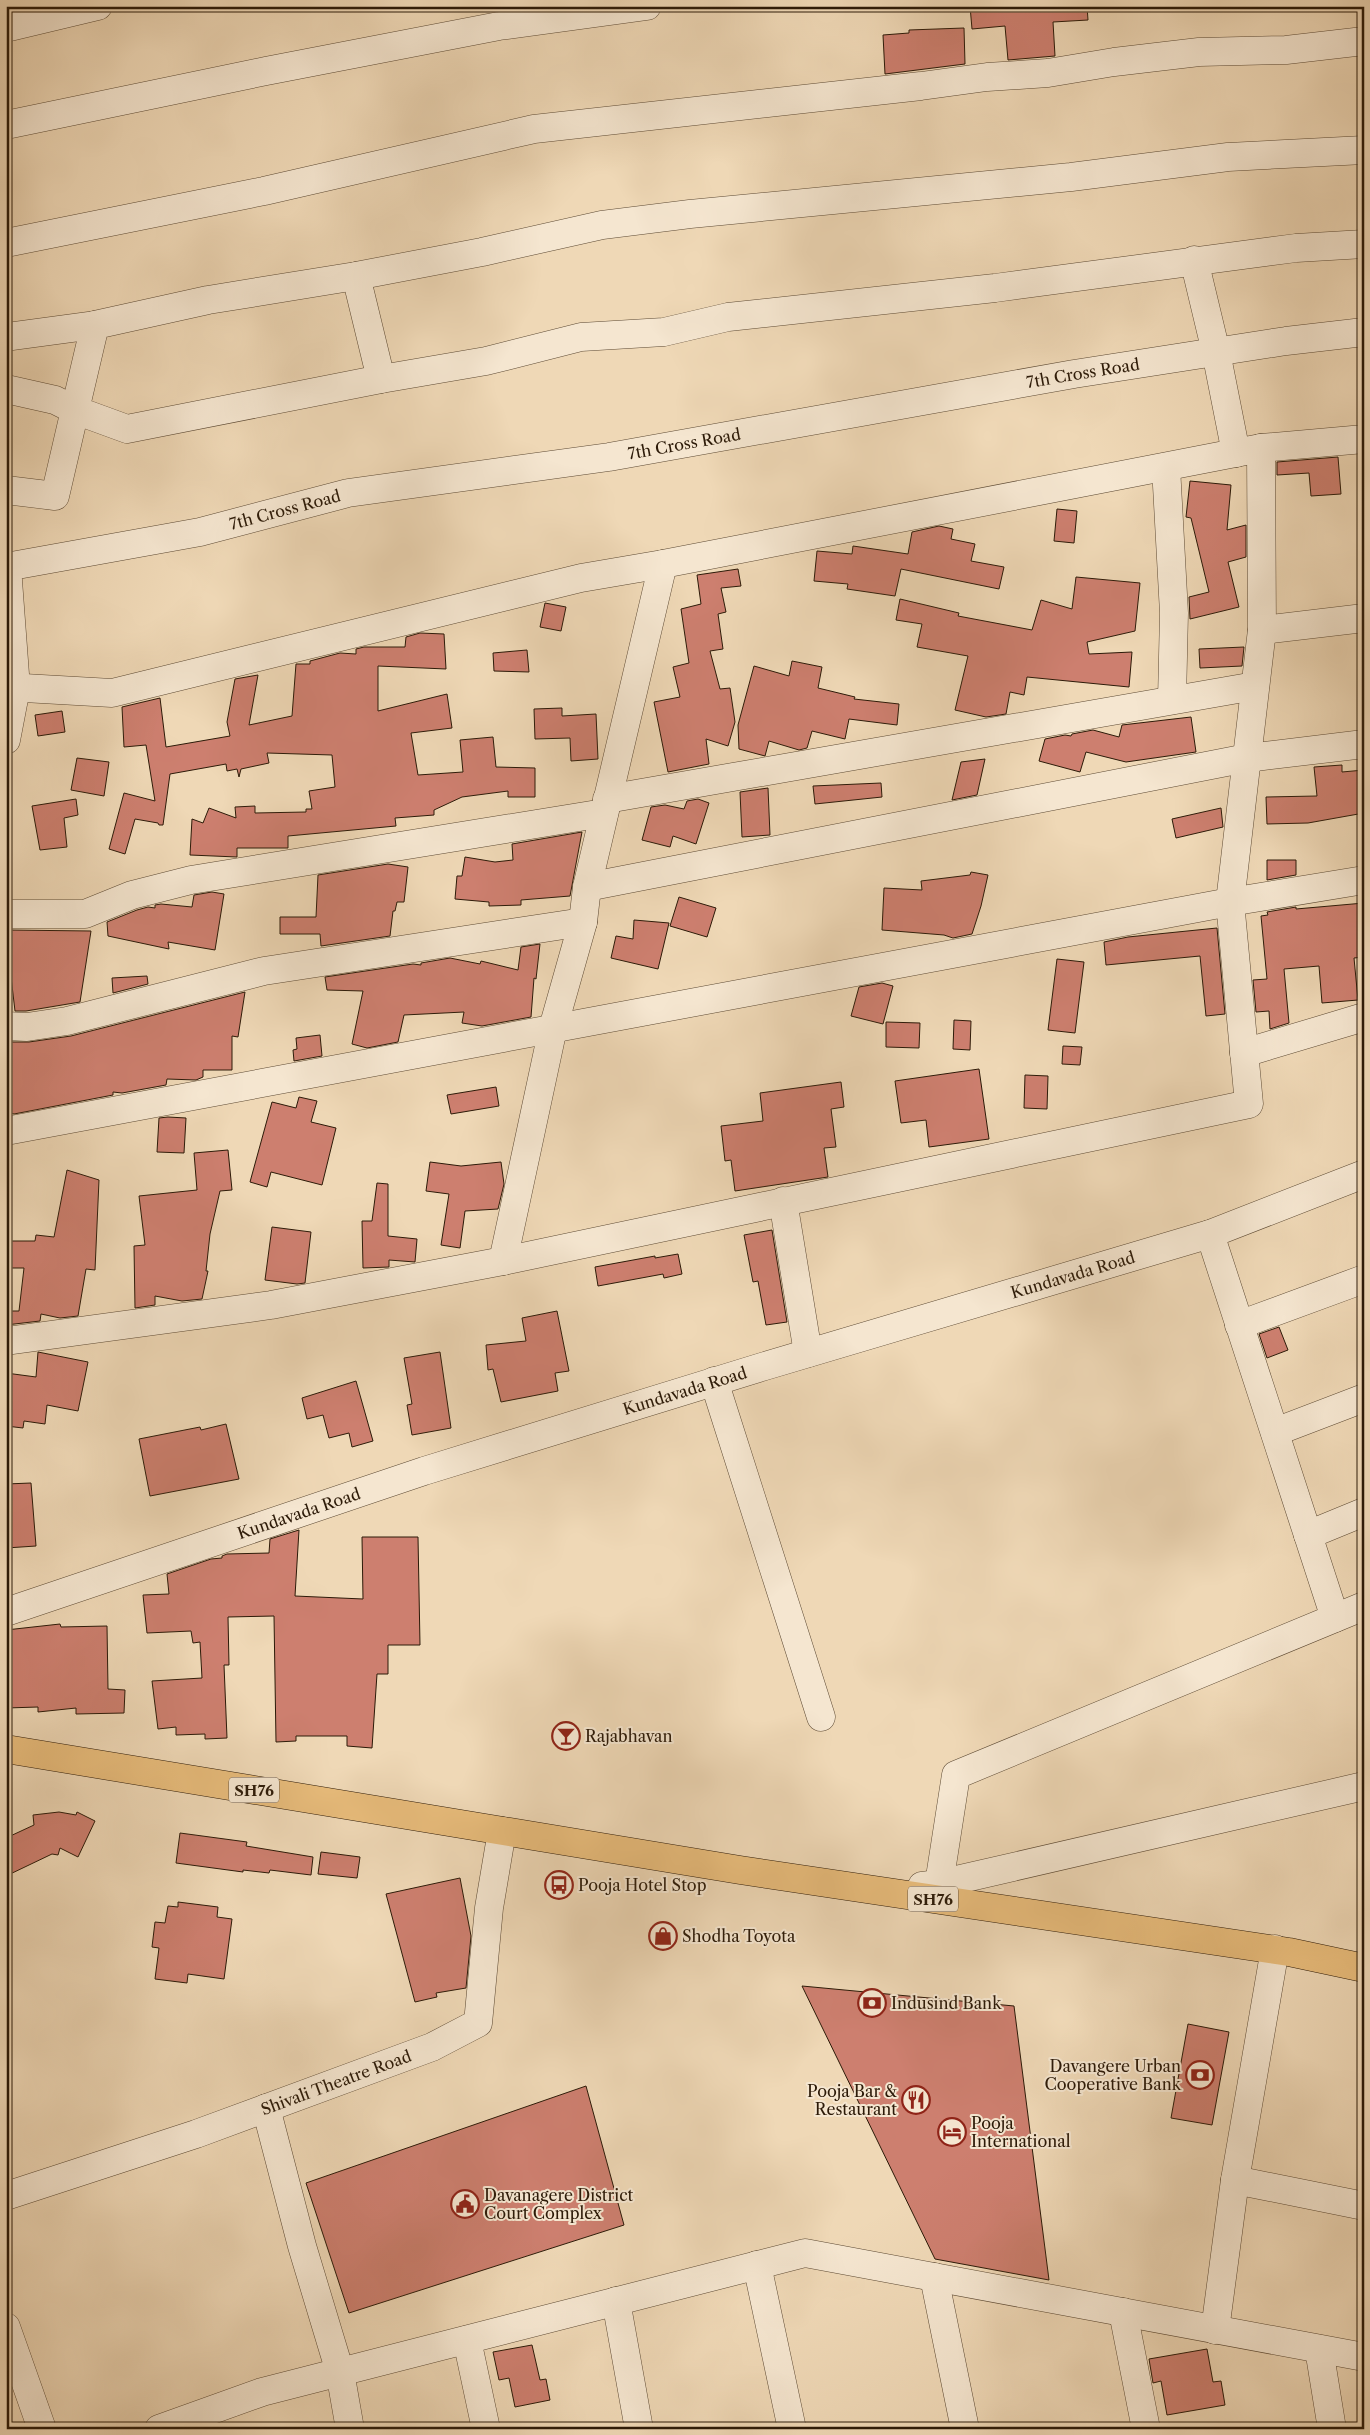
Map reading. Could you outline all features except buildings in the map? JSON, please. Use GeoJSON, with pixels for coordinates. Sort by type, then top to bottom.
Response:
{"type":"FeatureCollection","features":[{"type":"Feature","properties":{"kind":"main road","name":"SH76"},"geometry":{"type":"LineString","coordinates":[[6,1749],[873,1890],[1275,1949],[1364,1968]]}},
{"type":"Feature","properties":{"kind":"street"},"geometry":{"type":"LineString","coordinates":[[6,28],[98,6]]}},
{"type":"Feature","properties":{"kind":"street"},"geometry":{"type":"LineString","coordinates":[[6,125],[266,71],[490,28],[647,6]]}},
{"type":"Feature","properties":{"kind":"street"},"geometry":{"type":"LineString","coordinates":[[6,243],[264,192],[534,129],[987,77],[1048,73],[1114,62],[1199,52],[1286,50],[1364,41]]}},
{"type":"Feature","properties":{"kind":"street"},"geometry":{"type":"LineString","coordinates":[[6,337],[96,324],[208,300],[356,276],[482,252],[602,225],[690,214],[1071,177],[1228,157],[1364,150]]}},
{"type":"Feature","properties":{"kind":"street"},"geometry":{"type":"LineString","coordinates":[[6,389],[55,400],[75,410],[127,430],[381,379],[486,361],[581,337],[664,332],[728,317],[995,288],[1194,260],[1296,248],[1364,244]]}},
{"type":"Feature","properties":{"kind":"street"},"geometry":{"type":"LineString","coordinates":[[6,1341],[272,1305],[503,1261],[783,1200],[1249,1104],[1230,902],[1262,630],[1248,451],[1216,352],[1194,260]]}},
{"type":"Feature","properties":{"kind":"street"},"geometry":{"type":"LineString","coordinates":[[356,276],[381,379]]}},
{"type":"Feature","properties":{"kind":"street"},"geometry":{"type":"LineString","coordinates":[[6,490],[55,496],[96,324]]}},
{"type":"Feature","properties":{"kind":"street","name":"7th Cross Road"},"geometry":{"type":"LineString","coordinates":[[7,567],[200,532],[348,493],[609,457],[917,401],[1216,352],[1364,332]]}},
{"type":"Feature","properties":{"kind":"street"},"geometry":{"type":"LineString","coordinates":[[11,687],[112,693],[581,578],[1248,451],[1364,439]]}},
{"type":"Feature","properties":{"kind":"street"},"geometry":{"type":"LineString","coordinates":[[1166,467],[1174,613],[1172,700]]}},
{"type":"Feature","properties":{"kind":"street"},"geometry":{"type":"LineString","coordinates":[[503,1261],[553,1028],[583,922],[587,887],[662,564]]}},
{"type":"Feature","properties":{"kind":"street"},"geometry":{"type":"LineString","coordinates":[[6,740],[11,687],[7,567]]}},
{"type":"Feature","properties":{"kind":"street"},"geometry":{"type":"LineString","coordinates":[[1262,630],[1364,618]]}},
{"type":"Feature","properties":{"kind":"street"},"geometry":{"type":"LineString","coordinates":[[6,914],[85,914],[132,895],[191,880],[606,806],[1255,686]]}},
{"type":"Feature","properties":{"kind":"street"},"geometry":{"type":"LineString","coordinates":[[587,887],[1247,758],[1364,744]]}},
{"type":"Feature","properties":{"kind":"street"},"geometry":{"type":"LineString","coordinates":[[6,1131],[1230,902],[1364,880]]}},
{"type":"Feature","properties":{"kind":"street"},"geometry":{"type":"LineString","coordinates":[[6,1026],[27,1026],[67,1021],[264,971],[583,922]]}},
{"type":"Feature","properties":{"kind":"street"},"geometry":{"type":"LineString","coordinates":[[1244,1053],[1364,1017]]}},
{"type":"Feature","properties":{"kind":"street","name":"Kundavada Road"},"geometry":{"type":"LineString","coordinates":[[6,1612],[424,1471],[714,1381],[1210,1234],[1364,1174]]}},
{"type":"Feature","properties":{"kind":"street"},"geometry":{"type":"LineString","coordinates":[[783,1200],[808,1353]]}},
{"type":"Feature","properties":{"kind":"street"},"geometry":{"type":"LineString","coordinates":[[1210,1234],[1335,1618]]}},
{"type":"Feature","properties":{"kind":"street"},"geometry":{"type":"LineString","coordinates":[[1239,1325],[1364,1279]]}},
{"type":"Feature","properties":{"kind":"street"},"geometry":{"type":"LineString","coordinates":[[714,1381],[821,1717]]}},
{"type":"Feature","properties":{"kind":"street"},"geometry":{"type":"LineString","coordinates":[[1275,1432],[1364,1398]]}},
{"type":"Feature","properties":{"kind":"street"},"geometry":{"type":"LineString","coordinates":[[1308,1535],[1364,1512]]}},
{"type":"Feature","properties":{"kind":"street"},"geometry":{"type":"LineString","coordinates":[[939,1884],[956,1775],[1335,1618],[1362,1613]]}},
{"type":"Feature","properties":{"kind":"street"},"geometry":{"type":"LineString","coordinates":[[873,1890],[939,1884],[1364,1786]]}},
{"type":"Feature","properties":{"kind":"street","name":"Shivali Theatre Road"},"geometry":{"type":"LineString","coordinates":[[6,2196],[196,2134],[432,2048],[478,2023],[489,1908],[502,1831]]}},
{"type":"Feature","properties":{"kind":"street"},"geometry":{"type":"LineString","coordinates":[[1215,2330],[1235,2180],[1275,1949]]}},
{"type":"Feature","properties":{"kind":"street"},"geometry":{"type":"LineString","coordinates":[[266,2108],[302,2246],[340,2372],[350,2429]]}},
{"type":"Feature","properties":{"kind":"street"},"geometry":{"type":"LineString","coordinates":[[1235,2180],[1364,2206]]}},
{"type":"Feature","properties":{"kind":"street"},"geometry":{"type":"LineString","coordinates":[[159,2429],[262,2392],[805,2253],[1364,2357]]}},
{"type":"Feature","properties":{"kind":"street"},"geometry":{"type":"LineString","coordinates":[[757,2265],[792,2429]]}},
{"type":"Feature","properties":{"kind":"street"},"geometry":{"type":"LineString","coordinates":[[934,2277],[965,2429]]}},
{"type":"Feature","properties":{"kind":"street"},"geometry":{"type":"LineString","coordinates":[[616,2301],[639,2429]]}},
{"type":"Feature","properties":{"kind":"street"},"geometry":{"type":"LineString","coordinates":[[1123,2312],[1146,2429]]}},
{"type":"Feature","properties":{"kind":"street"},"geometry":{"type":"LineString","coordinates":[[6,2327],[42,2429]]}},
{"type":"Feature","properties":{"kind":"street"},"geometry":{"type":"LineString","coordinates":[[467,2340],[486,2429]]}},
{"type":"Feature","properties":{"kind":"street"},"geometry":{"type":"LineString","coordinates":[[1319,2349],[1332,2429]]}},
{"type":"Feature","properties":{"kind":"place","name":"Rajabhavan"},"geometry":{"type":"Point","coordinates":[566,1736]}},
{"type":"Feature","properties":{"kind":"place","name":"Pooja Hotel Stop"},"geometry":{"type":"Point","coordinates":[559,1885]}},
{"type":"Feature","properties":{"kind":"place","name":"Shodha Toyota"},"geometry":{"type":"Point","coordinates":[663,1936]}},
{"type":"Feature","properties":{"kind":"place","name":"Indusind Bank"},"geometry":{"type":"Point","coordinates":[872,2003]}},
{"type":"Feature","properties":{"kind":"place","name":"Davangere Urban Cooperative Bank"},"geometry":{"type":"Point","coordinates":[1200,2075]}},
{"type":"Feature","properties":{"kind":"place","name":"Pooja Bar & Restaurant"},"geometry":{"type":"Point","coordinates":[916,2100]}},
{"type":"Feature","properties":{"kind":"place","name":"Pooja International"},"geometry":{"type":"Point","coordinates":[952,2132]}},
{"type":"Feature","properties":{"kind":"place","name":"Davanagere District Court Complex"},"geometry":{"type":"Point","coordinates":[465,2204]}}]}
